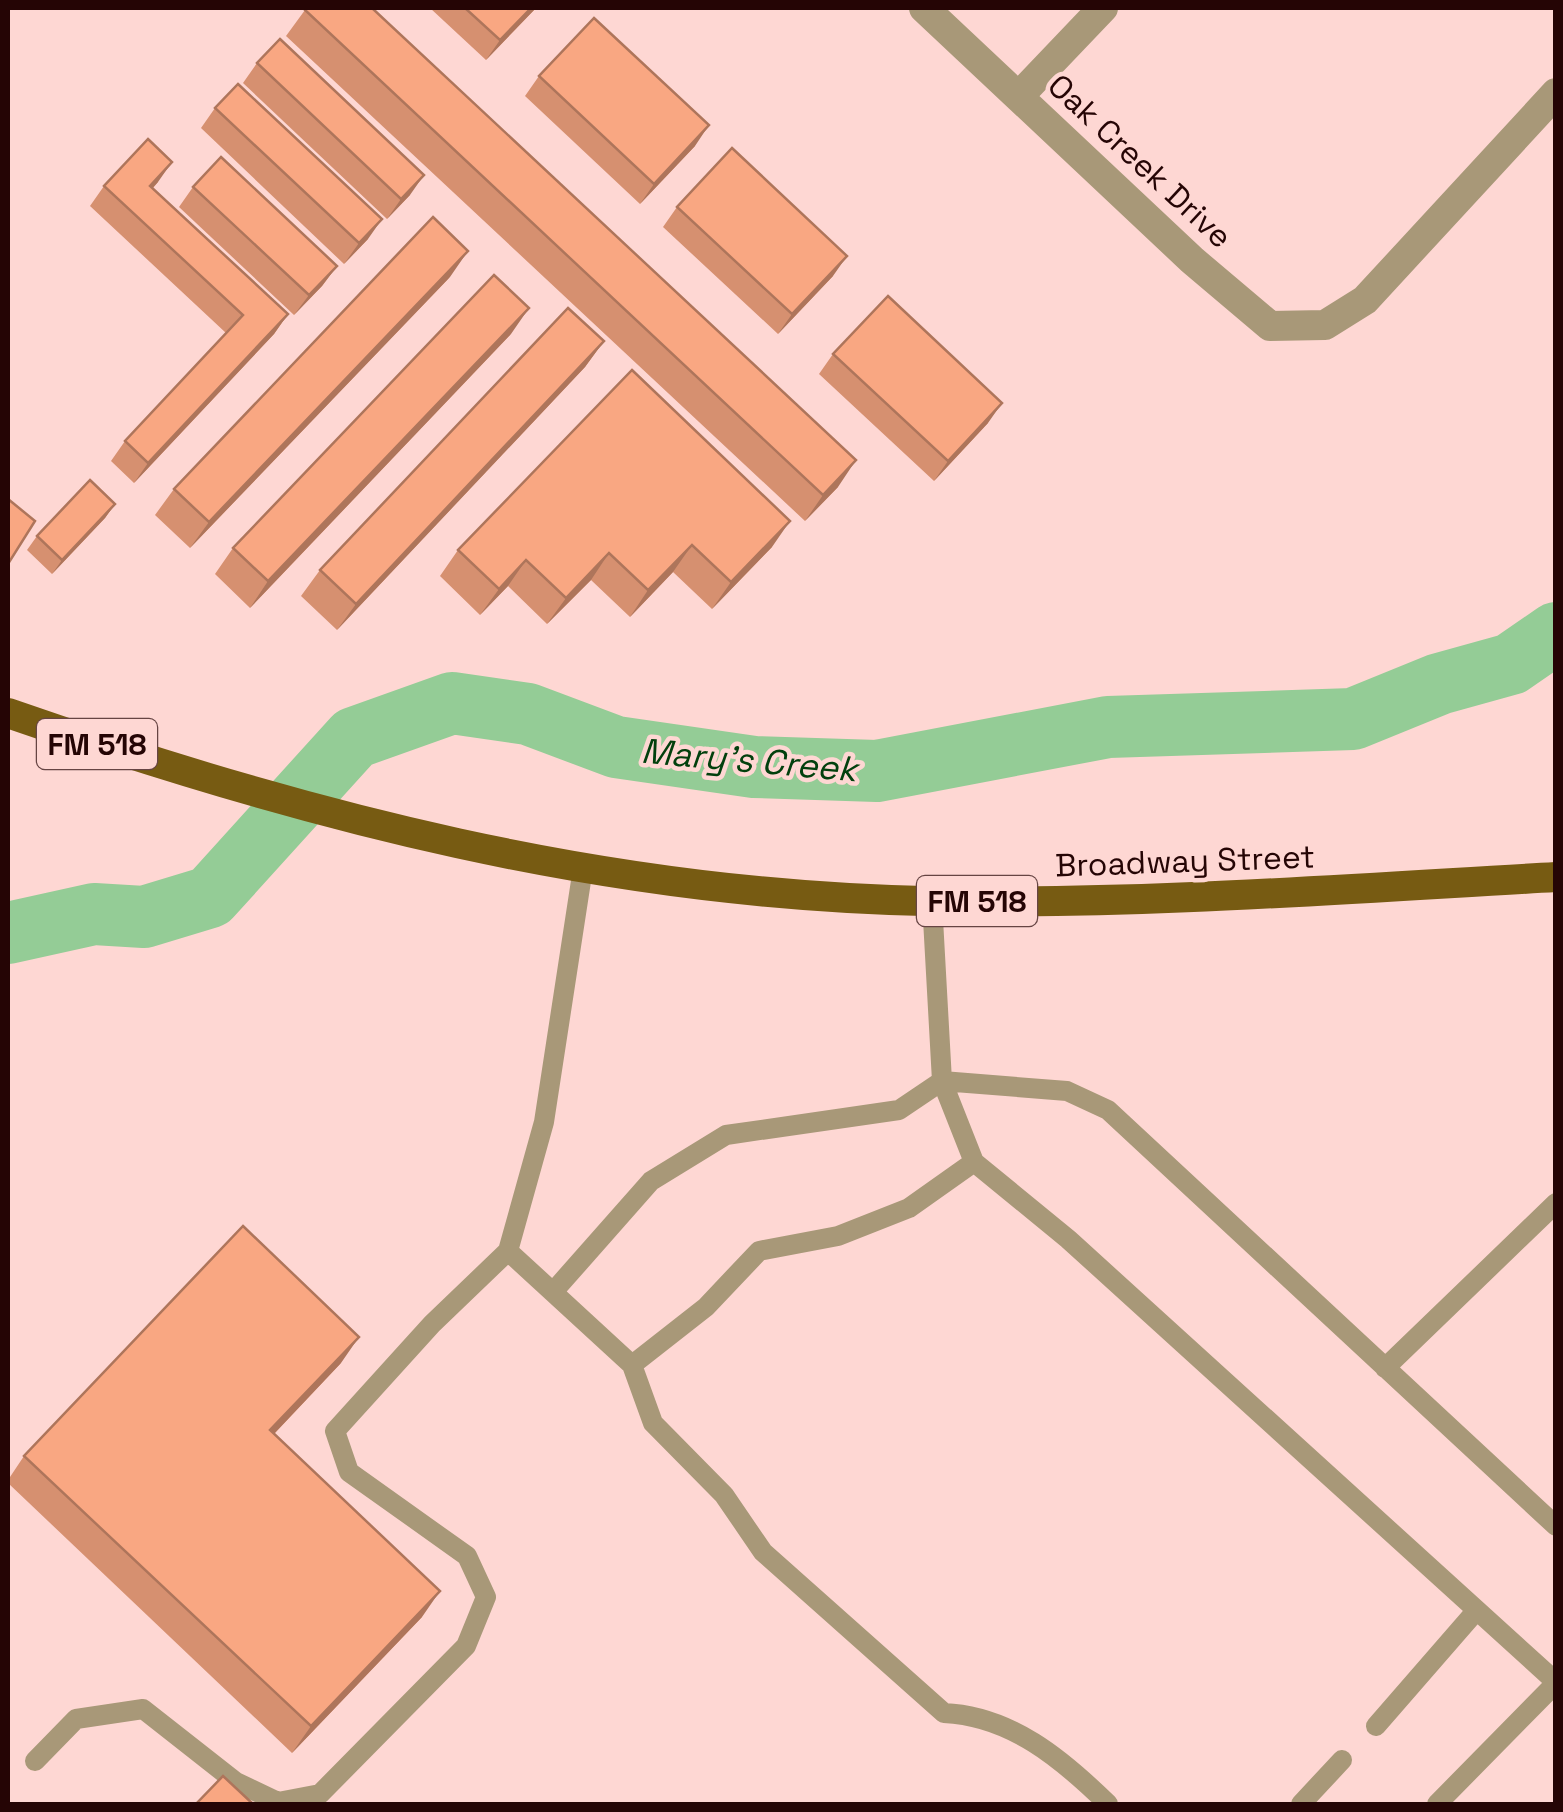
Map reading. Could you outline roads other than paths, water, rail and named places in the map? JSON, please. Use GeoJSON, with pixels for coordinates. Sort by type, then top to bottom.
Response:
{"type":"FeatureCollection","features":[{"type":"Feature","properties":{"kind":"main road","name":"Broadway Street"},"geometry":{"type":"LineString","coordinates":[[8,713],[187,775],[402,832],[583,868],[744,889],[932,901],[1120,902],[1556,877]]}},
{"type":"Feature","properties":{"kind":"street","name":"Oak Creek Drive"},"geometry":{"type":"LineString","coordinates":[[924,8],[1192,260],[1270,326],[1325,325],[1365,300],[1556,93]]}},
{"type":"Feature","properties":{"kind":"street"},"geometry":{"type":"LineString","coordinates":[[1019,96],[1103,8]]}},
{"type":"Feature","properties":{"kind":"lane"},"geometry":{"type":"LineString","coordinates":[[35,1761],[76,1720],[143,1709],[236,1782],[278,1802],[320,1794],[466,1646],[486,1597],[466,1556],[350,1472],[336,1432],[432,1324],[508,1250],[544,1122],[583,868]]}},
{"type":"Feature","properties":{"kind":"lane"},"geometry":{"type":"LineString","coordinates":[[932,901],[942,1081],[974,1162],[1068,1239],[1556,1683],[1437,1804]]}},
{"type":"Feature","properties":{"kind":"lane"},"geometry":{"type":"LineString","coordinates":[[553,1292],[651,1181],[726,1135],[899,1110],[942,1081],[1067,1091],[1108,1110],[1556,1526]]}},
{"type":"Feature","properties":{"kind":"lane"},"geometry":{"type":"LineString","coordinates":[[632,1365],[706,1307],[759,1250],[838,1236],[909,1208],[974,1162]]}},
{"type":"Feature","properties":{"kind":"lane"},"geometry":{"type":"LineString","coordinates":[[1385,1368],[1556,1203]]}},
{"type":"Feature","properties":{"kind":"lane"},"geometry":{"type":"LineString","coordinates":[[508,1250],[632,1365],[653,1424],[724,1495],[763,1552],[944,1712],[980,1714],[1011,1728],[1079,1776],[1108,1804]]}},
{"type":"Feature","properties":{"kind":"lane"},"geometry":{"type":"LineString","coordinates":[[1376,1726],[1476,1611]]}},
{"type":"Feature","properties":{"kind":"lane"},"geometry":{"type":"LineString","coordinates":[[1302,1804],[1342,1760]]}},
{"type":"Feature","properties":{"kind":"waterway","name":"Mary's Creek"},"geometry":{"type":"LineString","coordinates":[[8,933],[94,914],[144,917],[210,897],[354,738],[452,703],[528,714],[616,747],[754,767],[877,771],[1108,727],[1353,719],[1439,684],[1511,664],[1556,633]]}}]}
